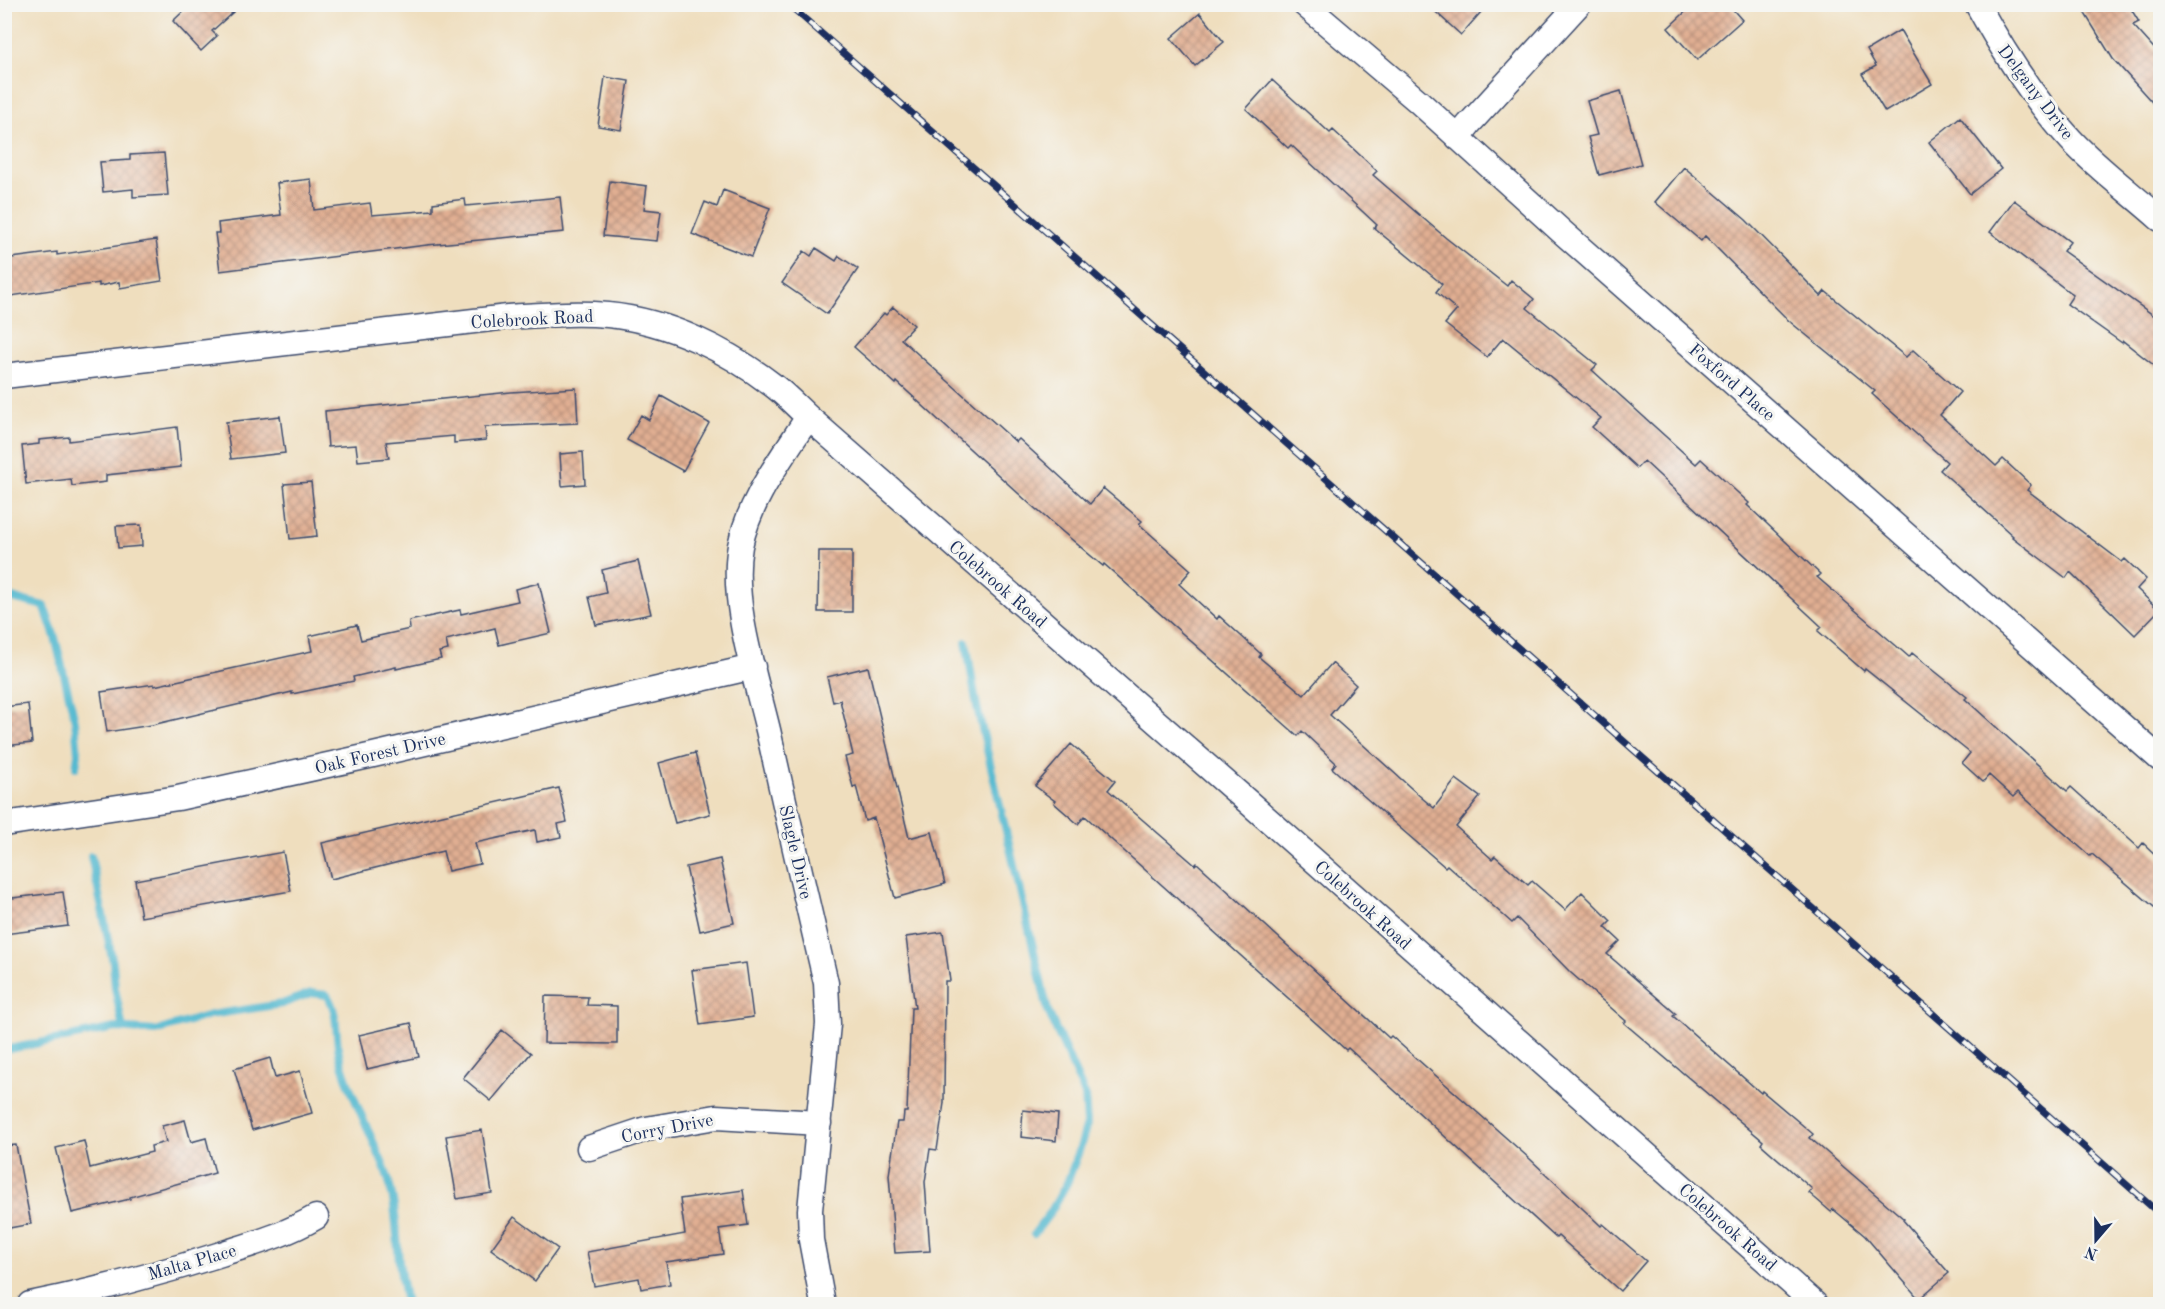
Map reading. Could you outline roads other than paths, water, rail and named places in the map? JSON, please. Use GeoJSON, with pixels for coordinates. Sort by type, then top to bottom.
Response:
{"type":"FeatureCollection","features":[{"type":"Feature","properties":{"kind":"street","name":"Foxford Place"},"geometry":{"type":"LineString","coordinates":[[1304,4],[2160,759]]}},
{"type":"Feature","properties":{"kind":"street"},"geometry":{"type":"LineString","coordinates":[[1458,138],[1469,123],[1578,4]]}},
{"type":"Feature","properties":{"kind":"street","name":"Delgany Drive"},"geometry":{"type":"LineString","coordinates":[[1977,4],[2006,57],[2052,118],[2091,159],[2160,219]]}},
{"type":"Feature","properties":{"kind":"street","name":"Colebrook Road"},"geometry":{"type":"LineString","coordinates":[[4,376],[508,317],[573,313],[611,316],[660,326],[694,338],[732,357],[767,381],[1247,801],[1815,1305]]}},
{"type":"Feature","properties":{"kind":"street","name":"Slagle Drive"},"geometry":{"type":"LineString","coordinates":[[808,417],[756,499],[746,523],[740,547],[737,585],[753,667],[826,983],[828,1024],[810,1210],[811,1240],[824,1305]]}},
{"type":"Feature","properties":{"kind":"street","name":"Oak Forest Drive"},"geometry":{"type":"LineString","coordinates":[[4,824],[178,798],[753,667]]}},
{"type":"Feature","properties":{"kind":"street","name":"Corry Drive"},"geometry":{"type":"LineString","coordinates":[[589,1148],[646,1129],[716,1117],[819,1123]]}},
{"type":"Feature","properties":{"kind":"street","name":"Malta Place"},"geometry":{"type":"LineString","coordinates":[[30,1305],[194,1263],[290,1232],[316,1217]]}},
{"type":"Feature","properties":{"kind":"waterway"},"geometry":{"type":"LineString","coordinates":[[4,599],[12,598],[44,606],[55,637],[75,721],[78,754],[76,767]]}},
{"type":"Feature","properties":{"kind":"waterway"},"geometry":{"type":"LineString","coordinates":[[966,642],[977,707],[1048,1011],[1085,1095],[1087,1124],[1079,1151],[1067,1183],[1050,1213],[1034,1234]]}},
{"type":"Feature","properties":{"kind":"waterway"},"geometry":{"type":"LineString","coordinates":[[91,856],[113,963],[123,1029]]}},
{"type":"Feature","properties":{"kind":"waterway"},"geometry":{"type":"LineString","coordinates":[[4,1050],[115,1028],[156,1031],[210,1015],[282,1004],[311,993],[327,995],[334,1010],[339,1053],[346,1075],[389,1182],[395,1211],[399,1264],[406,1304]]}},
{"type":"Feature","properties":{"kind":"railway"},"geometry":{"type":"LineString","coordinates":[[788,4],[2160,1214]]}}]}
